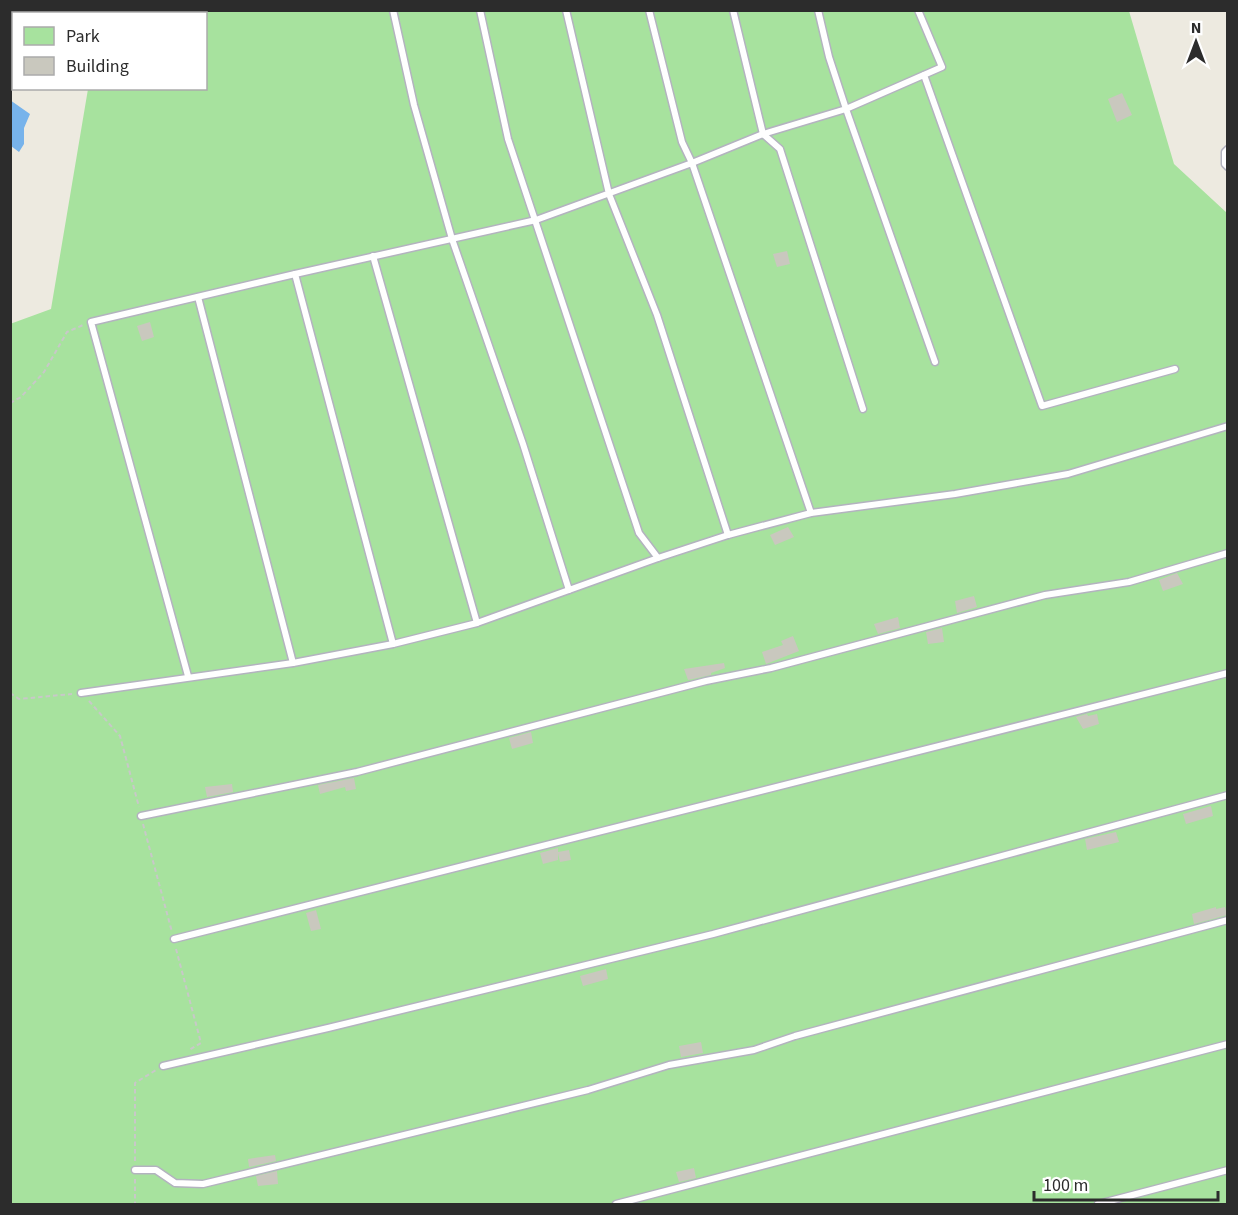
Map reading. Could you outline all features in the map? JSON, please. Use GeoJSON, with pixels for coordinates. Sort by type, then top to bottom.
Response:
{"type":"FeatureCollection","features":[{"type":"Feature","properties":{"kind":"lane"},"geometry":{"type":"LineString","coordinates":[[393,10],[414,105],[452,239],[523,444],[568,590]]}},
{"type":"Feature","properties":{"kind":"lane"},"geometry":{"type":"LineString","coordinates":[[480,10],[508,139],[639,533],[658,558]]}},
{"type":"Feature","properties":{"kind":"lane"},"geometry":{"type":"LineString","coordinates":[[566,10],[609,194],[657,315],[728,535]]}},
{"type":"Feature","properties":{"kind":"lane"},"geometry":{"type":"LineString","coordinates":[[649,10],[682,141],[692,163],[811,513]]}},
{"type":"Feature","properties":{"kind":"lane"},"geometry":{"type":"LineString","coordinates":[[733,10],[763,134],[780,149],[863,409]]}},
{"type":"Feature","properties":{"kind":"lane"},"geometry":{"type":"LineString","coordinates":[[818,10],[829,57],[846,109],[935,362]]}},
{"type":"Feature","properties":{"kind":"lane"},"geometry":{"type":"LineString","coordinates":[[188,676],[92,322],[536,220],[692,163],[763,134],[846,109],[942,67],[918,10]]}},
{"type":"Feature","properties":{"kind":"lane"},"geometry":{"type":"LineString","coordinates":[[924,75],[1042,406],[1175,369]]}},
{"type":"Feature","properties":{"kind":"lane"},"geometry":{"type":"LineString","coordinates":[[1227,149],[1225,164],[1227,167]]}},
{"type":"Feature","properties":{"kind":"lane"},"geometry":{"type":"LineString","coordinates":[[374,256],[477,623]]}},
{"type":"Feature","properties":{"kind":"lane"},"geometry":{"type":"LineString","coordinates":[[295,274],[393,644]]}},
{"type":"Feature","properties":{"kind":"lane"},"geometry":{"type":"LineString","coordinates":[[198,297],[293,663]]}},
{"type":"Feature","properties":{"kind":"lane"},"geometry":{"type":"LineString","coordinates":[[81,693],[188,676],[293,663],[393,644],[477,623],[658,558],[728,535],[811,513],[955,494],[1068,474],[1227,426]]}},
{"type":"Feature","properties":{"kind":"lane"},"geometry":{"type":"LineString","coordinates":[[141,816],[357,772],[706,681],[771,668],[1045,595],[1129,582],[1227,554]]}},
{"type":"Feature","properties":{"kind":"lane"},"geometry":{"type":"LineString","coordinates":[[174,939],[1227,673]]}},
{"type":"Feature","properties":{"kind":"lane"},"geometry":{"type":"LineString","coordinates":[[163,1066],[713,934],[1227,795]]}},
{"type":"Feature","properties":{"kind":"lane"},"geometry":{"type":"LineString","coordinates":[[135,1170],[156,1170],[175,1183],[203,1184],[588,1090],[669,1065],[754,1050],[795,1036],[1227,920]]}},
{"type":"Feature","properties":{"kind":"lane"},"geometry":{"type":"LineString","coordinates":[[616,1204],[1227,1044]]}},
{"type":"Feature","properties":{"kind":"lane"},"geometry":{"type":"LineString","coordinates":[[1098,1204],[1227,1170]]}},
{"type":"Feature","properties":{"kind":"path"},"geometry":{"type":"LineString","coordinates":[[10,403],[21,397],[44,372],[67,332],[92,322]]}},
{"type":"Feature","properties":{"kind":"path"},"geometry":{"type":"LineString","coordinates":[[10,693],[19,699],[81,693],[120,736],[201,1042],[182,1054]]}},
{"type":"Feature","properties":{"kind":"path"},"geometry":{"type":"LineString","coordinates":[[135,1204],[135,1083],[163,1066]]}},
{"type":"Feature","properties":{"kind":"green space"},"geometry":{"type":"Polygon","coordinates":[[[1129,11],[1174,164],[1227,213],[1227,1204],[11,1204],[10,324],[51,309],[88,90],[207,90],[207,12],[101,12],[1129,11]]]}},
{"type":"Feature","properties":{"kind":"water"},"geometry":{"type":"Polygon","coordinates":[[[10,100],[30,114],[24,128],[24,144],[19,152],[11,146],[10,100]]]}},
{"type":"Feature","properties":{"kind":"building"},"geometry":{"type":"Polygon","coordinates":[[[1122,93],[1132,115],[1117,122],[1108,99],[1122,93]]]}},
{"type":"Feature","properties":{"kind":"building"},"geometry":{"type":"Polygon","coordinates":[[[787,251],[790,264],[777,267],[773,254],[787,251]]]}},
{"type":"Feature","properties":{"kind":"building"},"geometry":{"type":"Polygon","coordinates":[[[150,322],[154,337],[142,341],[137,326],[150,322]]]}},
{"type":"Feature","properties":{"kind":"building"},"geometry":{"type":"Polygon","coordinates":[[[788,527],[794,537],[775,545],[770,535],[788,527]]]}},
{"type":"Feature","properties":{"kind":"building"},"geometry":{"type":"Polygon","coordinates":[[[1177,573],[1183,584],[1163,591],[1159,580],[1177,573]]]}},
{"type":"Feature","properties":{"kind":"building"},"geometry":{"type":"Polygon","coordinates":[[[974,596],[977,607],[957,613],[955,601],[974,596]]]}},
{"type":"Feature","properties":{"kind":"building"},"geometry":{"type":"Polygon","coordinates":[[[898,617],[900,628],[878,634],[874,624],[898,617]]]}},
{"type":"Feature","properties":{"kind":"building"},"geometry":{"type":"Polygon","coordinates":[[[942,628],[944,642],[928,644],[926,632],[942,628]]]}},
{"type":"Feature","properties":{"kind":"building"},"geometry":{"type":"Polygon","coordinates":[[[793,636],[799,651],[766,664],[762,652],[783,645],[781,641],[793,636]]]}},
{"type":"Feature","properties":{"kind":"building"},"geometry":{"type":"Polygon","coordinates":[[[724,663],[725,668],[711,675],[688,680],[684,669],[724,663]]]}},
{"type":"Feature","properties":{"kind":"building"},"geometry":{"type":"Polygon","coordinates":[[[1087,714],[1088,716],[1097,714],[1099,724],[1083,729],[1076,717],[1087,714]]]}},
{"type":"Feature","properties":{"kind":"building"},"geometry":{"type":"Polygon","coordinates":[[[531,732],[533,743],[512,749],[509,738],[531,732]]]}},
{"type":"Feature","properties":{"kind":"building"},"geometry":{"type":"Polygon","coordinates":[[[354,778],[356,789],[346,791],[345,787],[320,794],[318,785],[354,778]]]}},
{"type":"Feature","properties":{"kind":"building"},"geometry":{"type":"Polygon","coordinates":[[[232,784],[233,792],[207,797],[205,787],[232,784]]]}},
{"type":"Feature","properties":{"kind":"building"},"geometry":{"type":"Polygon","coordinates":[[[1211,806],[1213,816],[1186,824],[1183,814],[1211,806]]]}},
{"type":"Feature","properties":{"kind":"building"},"geometry":{"type":"Polygon","coordinates":[[[1116,832],[1119,842],[1087,850],[1085,839],[1116,832]]]}},
{"type":"Feature","properties":{"kind":"building"},"geometry":{"type":"Polygon","coordinates":[[[558,848],[558,852],[569,850],[571,860],[560,862],[558,853],[558,860],[543,864],[540,853],[558,848]]]}},
{"type":"Feature","properties":{"kind":"building"},"geometry":{"type":"Polygon","coordinates":[[[1216,907],[1216,909],[1225,907],[1227,915],[1194,924],[1192,914],[1216,907]]]}},
{"type":"Feature","properties":{"kind":"building"},"geometry":{"type":"Polygon","coordinates":[[[316,910],[321,929],[311,931],[306,913],[316,910]]]}},
{"type":"Feature","properties":{"kind":"building"},"geometry":{"type":"Polygon","coordinates":[[[606,969],[608,979],[583,986],[580,976],[606,969]]]}},
{"type":"Feature","properties":{"kind":"building"},"geometry":{"type":"Polygon","coordinates":[[[701,1042],[703,1053],[681,1057],[679,1046],[701,1042]]]}},
{"type":"Feature","properties":{"kind":"building"},"geometry":{"type":"Polygon","coordinates":[[[275,1155],[276,1161],[249,1167],[248,1159],[275,1155]]]}},
{"type":"Feature","properties":{"kind":"building"},"geometry":{"type":"Polygon","coordinates":[[[694,1168],[696,1178],[679,1182],[676,1172],[694,1168]]]}},
{"type":"Feature","properties":{"kind":"building"},"geometry":{"type":"Polygon","coordinates":[[[277,1171],[278,1184],[258,1186],[256,1176],[277,1171]]]}}]}
